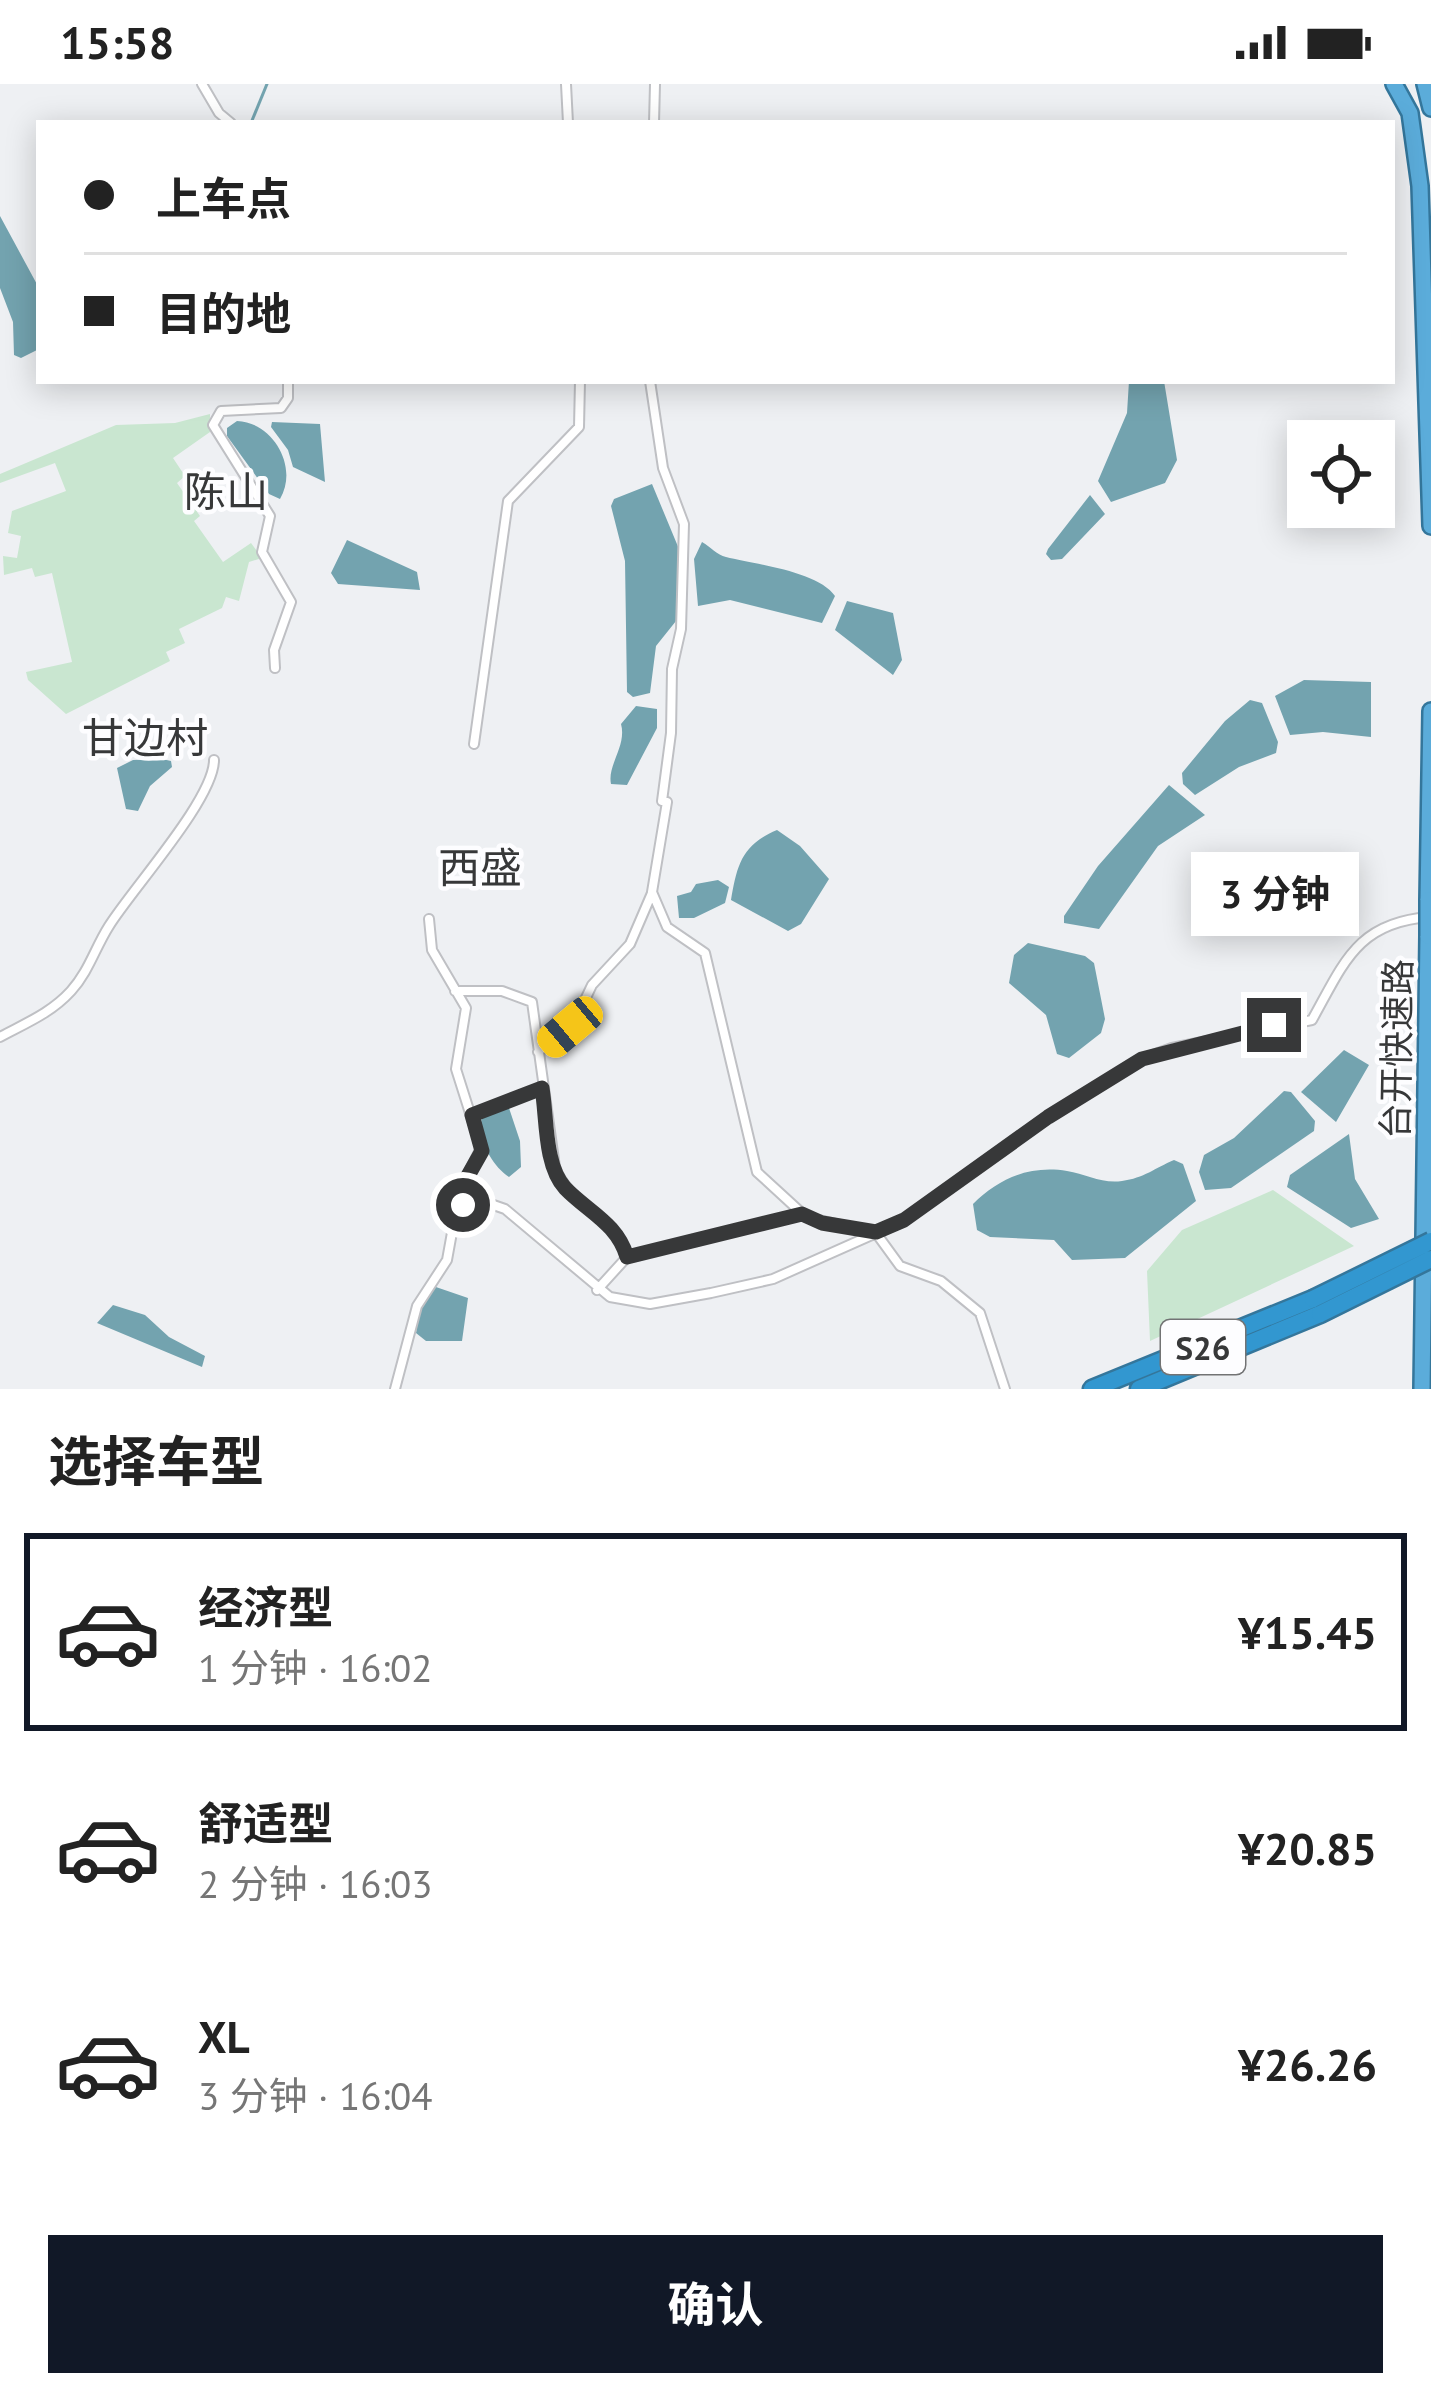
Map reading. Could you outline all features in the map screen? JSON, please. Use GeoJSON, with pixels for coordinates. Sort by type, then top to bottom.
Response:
{"type":"FeatureCollection","features":[{"type":"Feature","properties":{"kind":"highway"},"geometry":{"type":"LineString","coordinates":[[1398,84],[1410,113],[1422,219],[1431,526]]}},
{"type":"Feature","properties":{"kind":"highway","name":"台开快速路"},"geometry":{"type":"LineString","coordinates":[[1422,1389],[1431,711]]}},
{"type":"Feature","properties":{"kind":"highway","name":"S26"},"geometry":{"type":"LineString","coordinates":[[1092,1389],[1316,1307],[1431,1241]]}},
{"type":"Feature","properties":{"kind":"highway","name":"S26"},"geometry":{"type":"LineString","coordinates":[[1138,1389],[1431,1259]]}},
{"type":"Feature","properties":{"kind":"street"},"geometry":{"type":"LineString","coordinates":[[202,84],[227,120]]}},
{"type":"Feature","properties":{"kind":"street"},"geometry":{"type":"LineString","coordinates":[[566,84],[568,120]]}},
{"type":"Feature","properties":{"kind":"street"},"geometry":{"type":"LineString","coordinates":[[654,120],[655,84]]}},
{"type":"Feature","properties":{"kind":"street"},"geometry":{"type":"LineString","coordinates":[[275,668],[274,650],[291,602],[262,551],[270,516],[218,440],[213,425],[221,411],[281,408],[288,398],[288,384]]}},
{"type":"Feature","properties":{"kind":"street"},"geometry":{"type":"LineString","coordinates":[[474,744],[507,504],[554,448],[579,427],[580,384]]}},
{"type":"Feature","properties":{"kind":"street"},"geometry":{"type":"LineString","coordinates":[[538,1052],[574,1023],[592,985],[630,944],[652,892],[671,733],[671,669],[681,629],[684,524],[663,468],[650,384]]}},
{"type":"Feature","properties":{"kind":"street"},"geometry":{"type":"LineString","coordinates":[[0,1036],[42,1016],[73,989],[95,958],[109,926],[196,805],[213,776],[214,760]]}},
{"type":"Feature","properties":{"kind":"street"},"geometry":{"type":"LineString","coordinates":[[652,892],[669,929],[705,953],[757,1172],[802,1214],[822,1223],[876,1232],[900,1266],[941,1280],[980,1313],[1005,1389]]}},
{"type":"Feature","properties":{"kind":"street"},"geometry":{"type":"LineString","coordinates":[[460,1207],[482,1201],[505,1209],[597,1290],[617,1299],[650,1304],[773,1279],[904,1220],[1048,1117],[1142,1059],[1172,1048],[1312,1020],[1357,942],[1430,908]]}},
{"type":"Feature","properties":{"kind":"street"},"geometry":{"type":"LineString","coordinates":[[395,1389],[416,1306],[447,1260],[460,1190],[481,1157],[456,1070],[466,1014],[430,944],[429,919]]}},
{"type":"Feature","properties":{"kind":"street"},"geometry":{"type":"LineString","coordinates":[[455,991],[502,991],[531,1000],[552,1156],[562,1183],[610,1225],[627,1257]]}},
{"type":"Feature","properties":{"kind":"street"},"geometry":{"type":"LineString","coordinates":[[472,1115],[542,1088]]}},
{"type":"Feature","properties":{"kind":"street"},"geometry":{"type":"LineString","coordinates":[[597,1290],[627,1257],[802,1214]]}},
{"type":"Feature","properties":{"kind":"green space"},"geometry":{"type":"Polygon","coordinates":[[[210,414],[210,432],[173,458],[185,476],[177,483],[200,516],[194,521],[223,562],[251,543],[262,558],[249,562],[239,601],[226,597],[222,608],[179,629],[185,643],[166,652],[170,661],[66,714],[28,680],[26,672],[72,662],[52,573],[35,577],[32,568],[4,575],[3,556],[17,558],[21,536],[8,533],[12,511],[66,491],[55,463],[0,483],[0,474],[116,425],[175,423],[210,414]]]}},
{"type":"Feature","properties":{"kind":"green space"},"geometry":{"type":"Polygon","coordinates":[[[1273,1190],[1354,1246],[1150,1341],[1147,1271],[1182,1230],[1273,1190]]]}},
{"type":"Feature","properties":{"kind":"water"},"geometry":{"type":"Polygon","coordinates":[[[0,216],[36,282],[36,350],[21,358],[14,355],[13,322],[0,288],[0,216]]]}},
{"type":"Feature","properties":{"kind":"water"},"geometry":{"type":"Polygon","coordinates":[[[1129,384],[1164,384],[1177,460],[1165,483],[1111,502],[1098,481],[1127,413],[1129,384]]]}},
{"type":"Feature","properties":{"kind":"water"},"geometry":{"type":"Polygon","coordinates":[[[237,421],[262,429],[279,448],[286,473],[280,499],[269,494],[227,436],[227,428],[237,421]]]}},
{"type":"Feature","properties":{"kind":"water"},"geometry":{"type":"Polygon","coordinates":[[[272,422],[320,424],[325,482],[293,467],[272,422]]]}},
{"type":"Feature","properties":{"kind":"water"},"geometry":{"type":"Polygon","coordinates":[[[652,484],[679,549],[676,621],[656,646],[650,693],[633,697],[627,692],[625,561],[611,506],[614,499],[652,484]]]}},
{"type":"Feature","properties":{"kind":"water"},"geometry":{"type":"Polygon","coordinates":[[[1090,495],[1105,514],[1062,559],[1051,560],[1048,549],[1090,495]]]}},
{"type":"Feature","properties":{"kind":"water"},"geometry":{"type":"Polygon","coordinates":[[[347,540],[417,572],[420,590],[338,584],[331,573],[347,540]]]}},
{"type":"Feature","properties":{"kind":"water"},"geometry":{"type":"Polygon","coordinates":[[[702,542],[723,556],[800,575],[827,587],[835,596],[822,623],[730,600],[698,606],[694,559],[702,542]]]}},
{"type":"Feature","properties":{"kind":"water"},"geometry":{"type":"Polygon","coordinates":[[[847,601],[893,613],[902,660],[893,675],[835,630],[847,601]]]}},
{"type":"Feature","properties":{"kind":"water"},"geometry":{"type":"Polygon","coordinates":[[[1304,680],[1371,682],[1371,737],[1323,732],[1290,735],[1275,696],[1304,680]]]}},
{"type":"Feature","properties":{"kind":"water"},"geometry":{"type":"Polygon","coordinates":[[[1250,700],[1262,703],[1278,742],[1276,753],[1239,767],[1195,795],[1183,784],[1182,773],[1225,721],[1250,700]]]}},
{"type":"Feature","properties":{"kind":"water"},"geometry":{"type":"Polygon","coordinates":[[[636,706],[657,709],[657,728],[627,785],[611,784],[621,724],[636,706]]]}},
{"type":"Feature","properties":{"kind":"water"},"geometry":{"type":"Polygon","coordinates":[[[133,760],[171,761],[172,767],[150,786],[138,811],[126,809],[117,768],[133,760]]]}},
{"type":"Feature","properties":{"kind":"water"},"geometry":{"type":"Polygon","coordinates":[[[1169,785],[1205,815],[1158,846],[1099,929],[1064,923],[1098,866],[1169,785]]]}},
{"type":"Feature","properties":{"kind":"water"},"geometry":{"type":"Polygon","coordinates":[[[777,830],[800,846],[829,879],[801,924],[788,931],[731,900],[748,850],[777,830]]]}},
{"type":"Feature","properties":{"kind":"water"},"geometry":{"type":"Polygon","coordinates":[[[718,880],[729,887],[725,903],[694,918],[679,918],[677,896],[691,892],[696,884],[718,880]]]}},
{"type":"Feature","properties":{"kind":"water"},"geometry":{"type":"Polygon","coordinates":[[[1028,943],[1085,956],[1094,963],[1105,1019],[1101,1033],[1069,1058],[1057,1054],[1046,1015],[1009,983],[1014,955],[1028,943]]]}},
{"type":"Feature","properties":{"kind":"water"},"geometry":{"type":"Polygon","coordinates":[[[1344,1050],[1369,1065],[1336,1122],[1301,1092],[1344,1050]]]}},
{"type":"Feature","properties":{"kind":"water"},"geometry":{"type":"Polygon","coordinates":[[[1284,1091],[1291,1092],[1315,1121],[1314,1131],[1231,1188],[1205,1190],[1199,1172],[1204,1155],[1234,1138],[1284,1091]]]}},
{"type":"Feature","properties":{"kind":"water"},"geometry":{"type":"Polygon","coordinates":[[[509,1108],[520,1141],[521,1167],[509,1177],[491,1157],[481,1131],[483,1114],[509,1108]]]}},
{"type":"Feature","properties":{"kind":"water"},"geometry":{"type":"Polygon","coordinates":[[[1349,1134],[1355,1179],[1379,1219],[1351,1228],[1287,1187],[1290,1175],[1349,1134]]]}},
{"type":"Feature","properties":{"kind":"water"},"geometry":{"type":"Polygon","coordinates":[[[1174,1160],[1183,1164],[1196,1201],[1125,1258],[1072,1260],[1054,1240],[990,1237],[977,1230],[973,1204],[1016,1176],[1053,1170],[1122,1181],[1174,1160]]]}},
{"type":"Feature","properties":{"kind":"water"},"geometry":{"type":"Polygon","coordinates":[[[433,1286],[468,1298],[462,1341],[426,1341],[416,1333],[419,1310],[433,1286]]]}},
{"type":"Feature","properties":{"kind":"water"},"geometry":{"type":"Polygon","coordinates":[[[113,1305],[145,1315],[169,1337],[205,1356],[202,1367],[97,1323],[113,1305]]]}},
{"type":"Feature","properties":{"kind":"waterway"},"geometry":{"type":"LineString","coordinates":[[252,120],[267,84]]}},
{"type":"Feature","properties":{"kind":"district","name":"陈山"},"geometry":{"type":"Point","coordinates":[226,491]}},
{"type":"Feature","properties":{"kind":"district","name":"甘边村"},"geometry":{"type":"Point","coordinates":[145,737]}},
{"type":"Feature","properties":{"kind":"district","name":"西盛"},"geometry":{"type":"Point","coordinates":[480,867]}},
{"type":"Feature","properties":{"kind":"route"},"geometry":{"type":"LineString","coordinates":[[463,1205],[460,1207],[460,1190],[482,1151],[472,1115],[542,1088],[552,1156],[562,1183],[610,1225],[627,1257],[802,1214],[822,1223],[876,1232],[904,1220],[1048,1117],[1142,1059],[1274,1025]]}}]}
